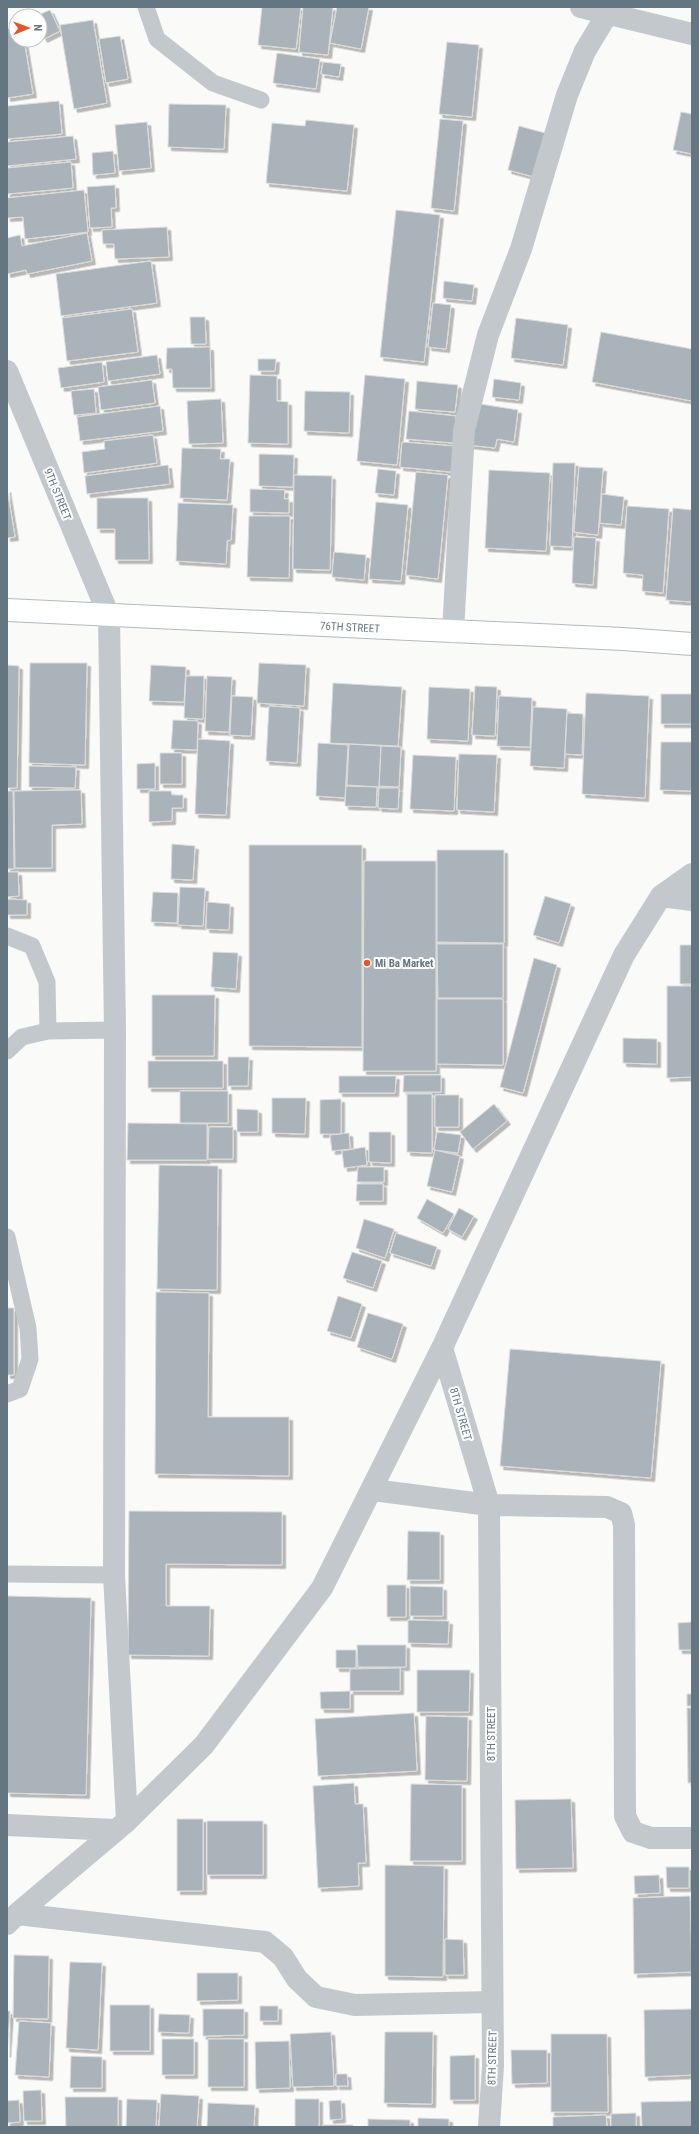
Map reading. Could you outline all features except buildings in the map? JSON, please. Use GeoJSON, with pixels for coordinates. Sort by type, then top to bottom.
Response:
{"type":"FeatureCollection","features":[{"type":"Feature","properties":{"kind":"street"},"geometry":{"type":"LineString","coordinates":[[581,7],[692,34]]}},
{"type":"Feature","properties":{"kind":"street"},"geometry":{"type":"LineString","coordinates":[[454,632],[464,430],[488,335],[521,249],[567,94],[585,51],[608,13]]}},
{"type":"Feature","properties":{"kind":"street","name":"9TH STREET"},"geometry":{"type":"LineString","coordinates":[[7,371],[108,616]]}},
{"type":"Feature","properties":{"kind":"street","name":"76TH STREET"},"geometry":{"type":"LineString","coordinates":[[7,610],[692,644]]}},
{"type":"Feature","properties":{"kind":"street"},"geometry":{"type":"LineString","coordinates":[[108,616],[115,1030],[114,1575],[121,1826]]}},
{"type":"Feature","properties":{"kind":"street"},"geometry":{"type":"LineString","coordinates":[[12,1919],[121,1826],[204,1745],[322,1588],[442,1348],[624,955],[662,896],[692,874]]}},
{"type":"Feature","properties":{"kind":"street"},"geometry":{"type":"LineString","coordinates":[[662,896],[692,900]]}},
{"type":"Feature","properties":{"kind":"street","name":"8TH STREET"},"geometry":{"type":"LineString","coordinates":[[442,1348],[489,1506],[493,2066],[489,2127]]}},
{"type":"Feature","properties":{"kind":"street"},"geometry":{"type":"LineString","coordinates":[[372,1490],[489,1506],[607,1507],[621,1514],[624,1525],[625,1816],[633,1832],[651,1838],[692,1838]]}},
{"type":"Feature","properties":{"kind":"street"},"geometry":{"type":"LineString","coordinates":[[7,1825],[121,1826]]}},
{"type":"Feature","properties":{"kind":"street"},"geometry":{"type":"LineString","coordinates":[[12,1919],[265,1942],[283,1957],[297,1979],[316,1997],[355,2005],[492,2002]]}},
{"type":"Feature","properties":{"kind":"lane"},"geometry":{"type":"LineString","coordinates":[[146,7],[157,39],[213,83],[261,100]]}},
{"type":"Feature","properties":{"kind":"lane"},"geometry":{"type":"LineString","coordinates":[[7,936],[32,946],[47,982],[48,1031]]}},
{"type":"Feature","properties":{"kind":"lane"},"geometry":{"type":"LineString","coordinates":[[7,1051],[22,1037],[48,1031],[115,1030]]}},
{"type":"Feature","properties":{"kind":"lane"},"geometry":{"type":"LineString","coordinates":[[7,1237],[28,1328],[30,1359],[20,1389],[7,1394]]}},
{"type":"Feature","properties":{"kind":"lane"},"geometry":{"type":"LineString","coordinates":[[7,1574],[114,1575]]}},
{"type":"Feature","properties":{"kind":"place","name":"Mi Ba Market"},"geometry":{"type":"Point","coordinates":[367,963]}}]}
